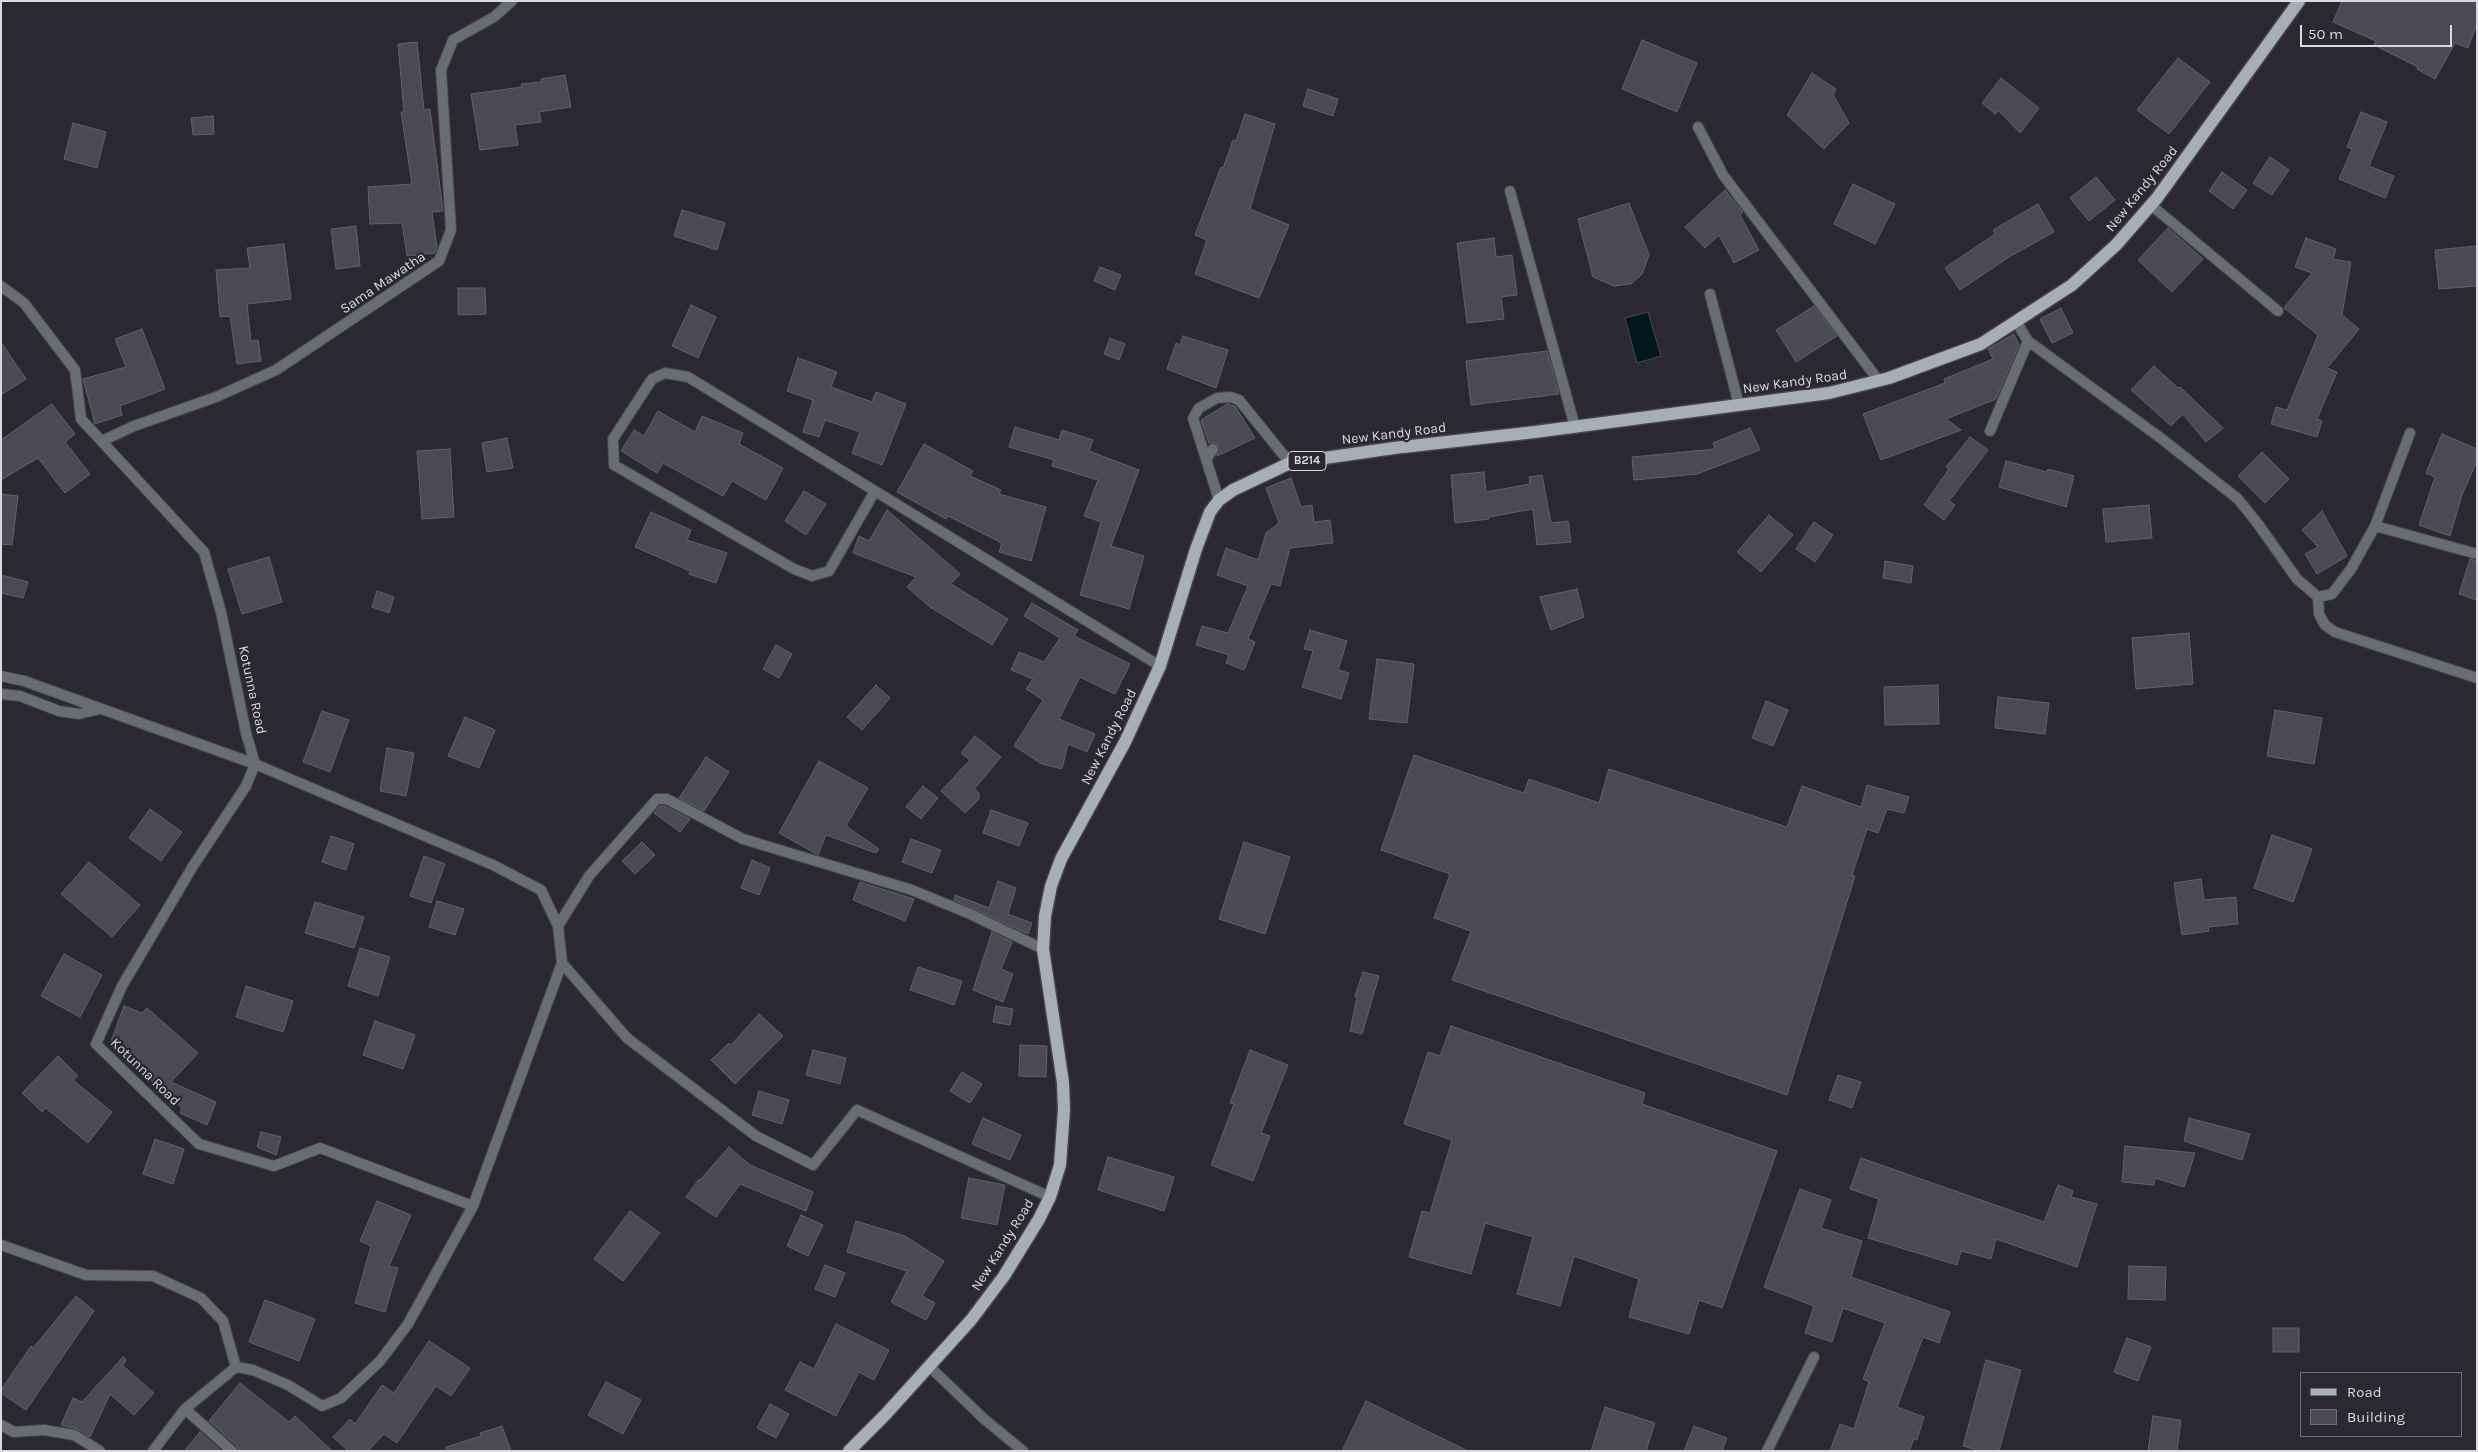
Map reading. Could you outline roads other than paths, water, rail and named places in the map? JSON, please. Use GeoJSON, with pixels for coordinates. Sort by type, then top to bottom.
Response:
{"type":"FeatureCollection","features":[{"type":"Feature","properties":{"kind":"main road","name":"New Kandy Road"},"geometry":{"type":"LineString","coordinates":[[849,1451],[930,1367],[971,1320],[1004,1276],[1039,1219],[1050,1197],[1060,1165],[1064,1110],[1063,1083],[1043,949],[1045,916],[1051,886],[1061,859],[1126,742],[1160,666],[1196,549],[1210,512],[1219,500],[1233,490],[1290,463],[1394,448],[1575,427],[1828,394],[1879,382],[1980,344],[2017,323],[2072,285],[2116,244],[2151,205],[2299,1]]}},
{"type":"Feature","properties":{"kind":"street","name":"Sama Mawatha"},"geometry":{"type":"LineString","coordinates":[[102,441],[134,426],[216,397],[276,370],[439,261],[452,230],[441,70],[453,40],[494,17],[512,1]]}},
{"type":"Feature","properties":{"kind":"street"},"geometry":{"type":"LineString","coordinates":[[1698,128],[1722,175],[1879,382]]}},
{"type":"Feature","properties":{"kind":"street"},"geometry":{"type":"LineString","coordinates":[[1510,191],[1575,427]]}},
{"type":"Feature","properties":{"kind":"street"},"geometry":{"type":"LineString","coordinates":[[2151,205],[2278,311]]}},
{"type":"Feature","properties":{"kind":"street","name":"Kotunna Road"},"geometry":{"type":"LineString","coordinates":[[1,286],[24,303],[75,370],[80,419],[204,552],[221,612],[246,734],[255,764],[246,786],[192,866],[122,986],[96,1044],[199,1144],[274,1166],[320,1148],[472,1206]]}},
{"type":"Feature","properties":{"kind":"street"},"geometry":{"type":"LineString","coordinates":[[1710,294],[1739,405]]}},
{"type":"Feature","properties":{"kind":"street"},"geometry":{"type":"LineString","coordinates":[[2017,323],[2028,341],[2162,439],[2238,499],[2297,579],[2318,597],[2319,614],[2325,625],[2335,632],[2477,678]]}},
{"type":"Feature","properties":{"kind":"street"},"geometry":{"type":"LineString","coordinates":[[1990,431],[2028,341]]}},
{"type":"Feature","properties":{"kind":"street"},"geometry":{"type":"LineString","coordinates":[[875,491],[829,571],[812,576],[794,569],[614,465],[613,439],[652,379],[664,373],[688,377],[875,491],[1160,666]]}},
{"type":"Feature","properties":{"kind":"street"},"geometry":{"type":"LineString","coordinates":[[1219,500],[1193,418],[1199,408],[1217,398],[1231,397],[1239,400],[1290,463]]}},
{"type":"Feature","properties":{"kind":"street"},"geometry":{"type":"LineString","coordinates":[[1250,430],[1265,432]]}},
{"type":"Feature","properties":{"kind":"street"},"geometry":{"type":"LineString","coordinates":[[2318,597],[2332,594],[2351,569],[2375,526],[2410,433]]}},
{"type":"Feature","properties":{"kind":"street"},"geometry":{"type":"LineString","coordinates":[[1206,460],[1213,449]]}},
{"type":"Feature","properties":{"kind":"street"},"geometry":{"type":"LineString","coordinates":[[2375,526],[2477,554]]}},
{"type":"Feature","properties":{"kind":"street"},"geometry":{"type":"LineString","coordinates":[[1,676],[24,681],[100,710],[255,764],[493,865],[540,890],[558,926],[562,963],[472,1206],[408,1324],[380,1361],[341,1398],[322,1406],[288,1385],[253,1370],[236,1367],[185,1409],[153,1451]]}},
{"type":"Feature","properties":{"kind":"street"},"geometry":{"type":"LineString","coordinates":[[1,694],[20,696],[60,711],[79,714],[100,710]]}},
{"type":"Feature","properties":{"kind":"street"},"geometry":{"type":"LineString","coordinates":[[558,926],[589,876],[657,799],[667,799],[743,839],[912,890],[970,914],[1043,949]]}},
{"type":"Feature","properties":{"kind":"street"},"geometry":{"type":"LineString","coordinates":[[562,963],[627,1038],[756,1136],[813,1165],[857,1110],[1050,1197]]}},
{"type":"Feature","properties":{"kind":"street"},"geometry":{"type":"LineString","coordinates":[[1,1245],[86,1275],[153,1276],[200,1298],[223,1321],[236,1367]]}},
{"type":"Feature","properties":{"kind":"street"},"geometry":{"type":"LineString","coordinates":[[1767,1451],[1814,1357]]}},
{"type":"Feature","properties":{"kind":"street"},"geometry":{"type":"LineString","coordinates":[[930,1367],[983,1418],[1023,1451]]}},
{"type":"Feature","properties":{"kind":"street"},"geometry":{"type":"LineString","coordinates":[[185,1409],[232,1451]]}},
{"type":"Feature","properties":{"kind":"street"},"geometry":{"type":"LineString","coordinates":[[1,1425],[14,1432],[44,1430],[74,1435],[100,1451]]}},
{"type":"Feature","properties":{"kind":"water"},"geometry":{"type":"Polygon","coordinates":[[[1648,312],[1661,356],[1637,363],[1625,318],[1648,312]]]}}]}
